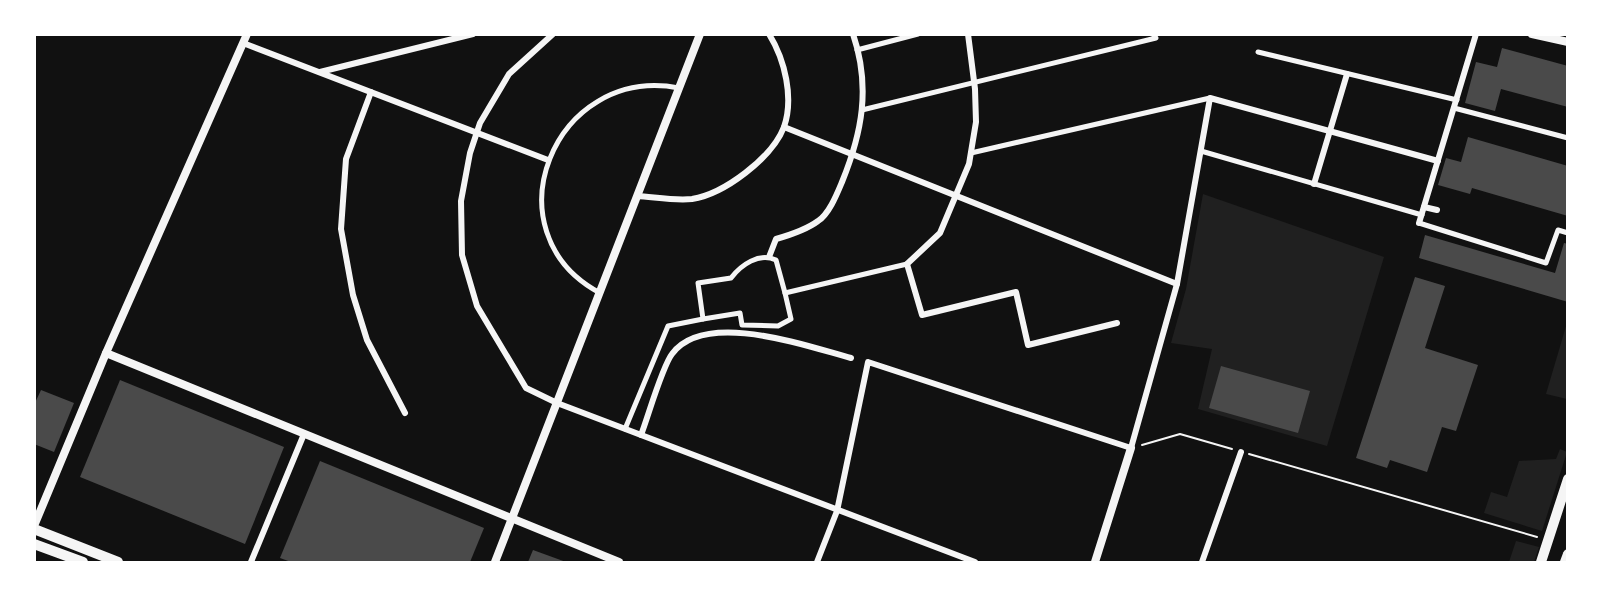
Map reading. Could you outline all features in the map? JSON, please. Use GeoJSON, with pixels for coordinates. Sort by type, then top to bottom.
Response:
{"type":"FeatureCollection","features":[{"type":"Feature","properties":{"kind":"main road"},"geometry":{"type":"LineString","coordinates":[[1541,562],[1568,479]]}},
{"type":"Feature","properties":{"kind":"main road"},"geometry":{"type":"LineString","coordinates":[[34,527],[118,562]]}},
{"type":"Feature","properties":{"kind":"main road"},"geometry":{"type":"LineString","coordinates":[[34,544],[82,562]]}},
{"type":"Feature","properties":{"kind":"main road"},"geometry":{"type":"LineString","coordinates":[[1565,562],[1568,554]]}},
{"type":"Feature","properties":{"kind":"street"},"geometry":{"type":"LineString","coordinates":[[319,72],[473,34]]}},
{"type":"Feature","properties":{"kind":"street"},"geometry":{"type":"LineString","coordinates":[[553,34],[509,74],[476,134],[461,201],[462,255],[477,306],[526,388],[557,403],[975,562]]}},
{"type":"Feature","properties":{"kind":"street"},"geometry":{"type":"LineString","coordinates":[[495,562],[699,34]]}},
{"type":"Feature","properties":{"kind":"street"},"geometry":{"type":"LineString","coordinates":[[637,196],[692,199],[726,187],[753,167],[784,127],[788,88],[776,45],[770,34]]}},
{"type":"Feature","properties":{"kind":"street"},"geometry":{"type":"LineString","coordinates":[[769,256],[776,239],[820,220],[837,195],[853,155],[863,120],[862,81],[853,34]]}},
{"type":"Feature","properties":{"kind":"street"},"geometry":{"type":"LineString","coordinates":[[857,50],[918,34]]}},
{"type":"Feature","properties":{"kind":"street"},"geometry":{"type":"LineString","coordinates":[[785,293],[907,264],[940,233],[971,153],[976,122],[968,34]]}},
{"type":"Feature","properties":{"kind":"street"},"geometry":{"type":"LineString","coordinates":[[862,110],[1156,38],[1153,34]]}},
{"type":"Feature","properties":{"kind":"street"},"geometry":{"type":"LineString","coordinates":[[1476,34],[1419,223],[1546,262],[1558,230],[1568,233]]}},
{"type":"Feature","properties":{"kind":"street"},"geometry":{"type":"LineString","coordinates":[[1532,34],[1568,42]]}},
{"type":"Feature","properties":{"kind":"street"},"geometry":{"type":"LineString","coordinates":[[34,527],[106,353],[245,39],[319,72],[548,160]]}},
{"type":"Feature","properties":{"kind":"street"},"geometry":{"type":"LineString","coordinates":[[1258,52],[1457,100]]}},
{"type":"Feature","properties":{"kind":"street"},"geometry":{"type":"LineString","coordinates":[[1314,184],[1347,74]]}},
{"type":"Feature","properties":{"kind":"street"},"geometry":{"type":"LineString","coordinates":[[600,293],[579,282],[560,261],[545,228],[542,187],[548,160],[565,128],[590,104],[620,90],[665,85],[679,88]]}},
{"type":"Feature","properties":{"kind":"street"},"geometry":{"type":"LineString","coordinates":[[370,92],[346,159],[342,229],[353,295],[367,340],[405,413]]}},
{"type":"Feature","properties":{"kind":"street"},"geometry":{"type":"LineString","coordinates":[[971,153],[1210,98],[1438,160]]}},
{"type":"Feature","properties":{"kind":"street"},"geometry":{"type":"LineString","coordinates":[[1095,562],[1131,448],[1176,284],[1210,98]]}},
{"type":"Feature","properties":{"kind":"street"},"geometry":{"type":"LineString","coordinates":[[1454,108],[1568,138]]}},
{"type":"Feature","properties":{"kind":"street"},"geometry":{"type":"LineString","coordinates":[[784,127],[1176,284]]}},
{"type":"Feature","properties":{"kind":"street"},"geometry":{"type":"LineString","coordinates":[[1201,151],[1422,215]]}},
{"type":"Feature","properties":{"kind":"street"},"geometry":{"type":"LineString","coordinates":[[1424,207],[1437,210]]}},
{"type":"Feature","properties":{"kind":"street"},"geometry":{"type":"LineString","coordinates":[[625,429],[668,326],[740,313],[742,325],[778,326],[791,319],[776,260],[769,256],[742,264],[731,278],[698,283],[703,319]]}},
{"type":"Feature","properties":{"kind":"street"},"geometry":{"type":"LineString","coordinates":[[907,264],[922,315],[1016,292],[1029,345],[1117,323]]}},
{"type":"Feature","properties":{"kind":"street"},"geometry":{"type":"LineString","coordinates":[[641,435],[672,353],[690,340],[739,331],[851,358]]}},
{"type":"Feature","properties":{"kind":"street"},"geometry":{"type":"LineString","coordinates":[[106,353],[619,562]]}},
{"type":"Feature","properties":{"kind":"street"},"geometry":{"type":"LineString","coordinates":[[817,562],[837,511],[868,362],[1131,448]]}},
{"type":"Feature","properties":{"kind":"street"},"geometry":{"type":"LineString","coordinates":[[251,562],[304,434]]}},
{"type":"Feature","properties":{"kind":"street"},"geometry":{"type":"LineString","coordinates":[[1202,562],[1240,452]]}},
{"type":"Feature","properties":{"kind":"path"},"geometry":{"type":"LineString","coordinates":[[1131,448],[1180,434],[1548,540]]}},
{"type":"Feature","properties":{"kind":"shaded area"},"geometry":{"type":"Polygon","coordinates":[[[1203,194],[1384,257],[1327,446],[1198,409],[1212,349],[1171,343],[1186,289],[1203,194]]]}},
{"type":"Feature","properties":{"kind":"shaded area"},"geometry":{"type":"Polygon","coordinates":[[[1567,323],[1567,399],[1546,394],[1567,323]]]}},
{"type":"Feature","properties":{"kind":"shaded area"},"geometry":{"type":"Polygon","coordinates":[[[1560,449],[1567,452],[1542,531],[1484,513],[1491,492],[1507,497],[1519,461],[1556,459],[1560,449]]]}},
{"type":"Feature","properties":{"kind":"shaded area"},"geometry":{"type":"Polygon","coordinates":[[[1516,541],[1539,547],[1534,562],[1509,562],[1516,541]]]}},
{"type":"Feature","properties":{"kind":"building"},"geometry":{"type":"Polygon","coordinates":[[[1502,48],[1568,66],[1568,107],[1501,89],[1495,111],[1465,103],[1476,62],[1497,67],[1502,48]]]}},
{"type":"Feature","properties":{"kind":"building"},"geometry":{"type":"Polygon","coordinates":[[[1468,137],[1568,166],[1568,216],[1472,188],[1470,194],[1438,185],[1446,158],[1461,162],[1468,137]]]}},
{"type":"Feature","properties":{"kind":"building"},"geometry":{"type":"Polygon","coordinates":[[[1425,235],[1555,273],[1564,243],[1568,244],[1568,302],[1419,258],[1425,235]]]}},
{"type":"Feature","properties":{"kind":"building"},"geometry":{"type":"Polygon","coordinates":[[[1415,277],[1445,286],[1425,348],[1478,365],[1456,431],[1442,427],[1427,472],[1390,460],[1387,468],[1356,458],[1415,277]]]}},
{"type":"Feature","properties":{"kind":"building"},"geometry":{"type":"Polygon","coordinates":[[[1221,366],[1310,391],[1298,433],[1209,408],[1221,366]]]}},
{"type":"Feature","properties":{"kind":"building"},"geometry":{"type":"Polygon","coordinates":[[[120,380],[284,447],[245,544],[80,477],[120,380]]]}},
{"type":"Feature","properties":{"kind":"building"},"geometry":{"type":"Polygon","coordinates":[[[41,390],[74,403],[54,452],[34,444],[34,405],[41,390]]]}},
{"type":"Feature","properties":{"kind":"building"},"geometry":{"type":"Polygon","coordinates":[[[320,461],[484,528],[470,562],[291,562],[280,558],[320,461]]]}},
{"type":"Feature","properties":{"kind":"building"},"geometry":{"type":"Polygon","coordinates":[[[533,550],[566,562],[528,562],[533,550]]]}}]}
